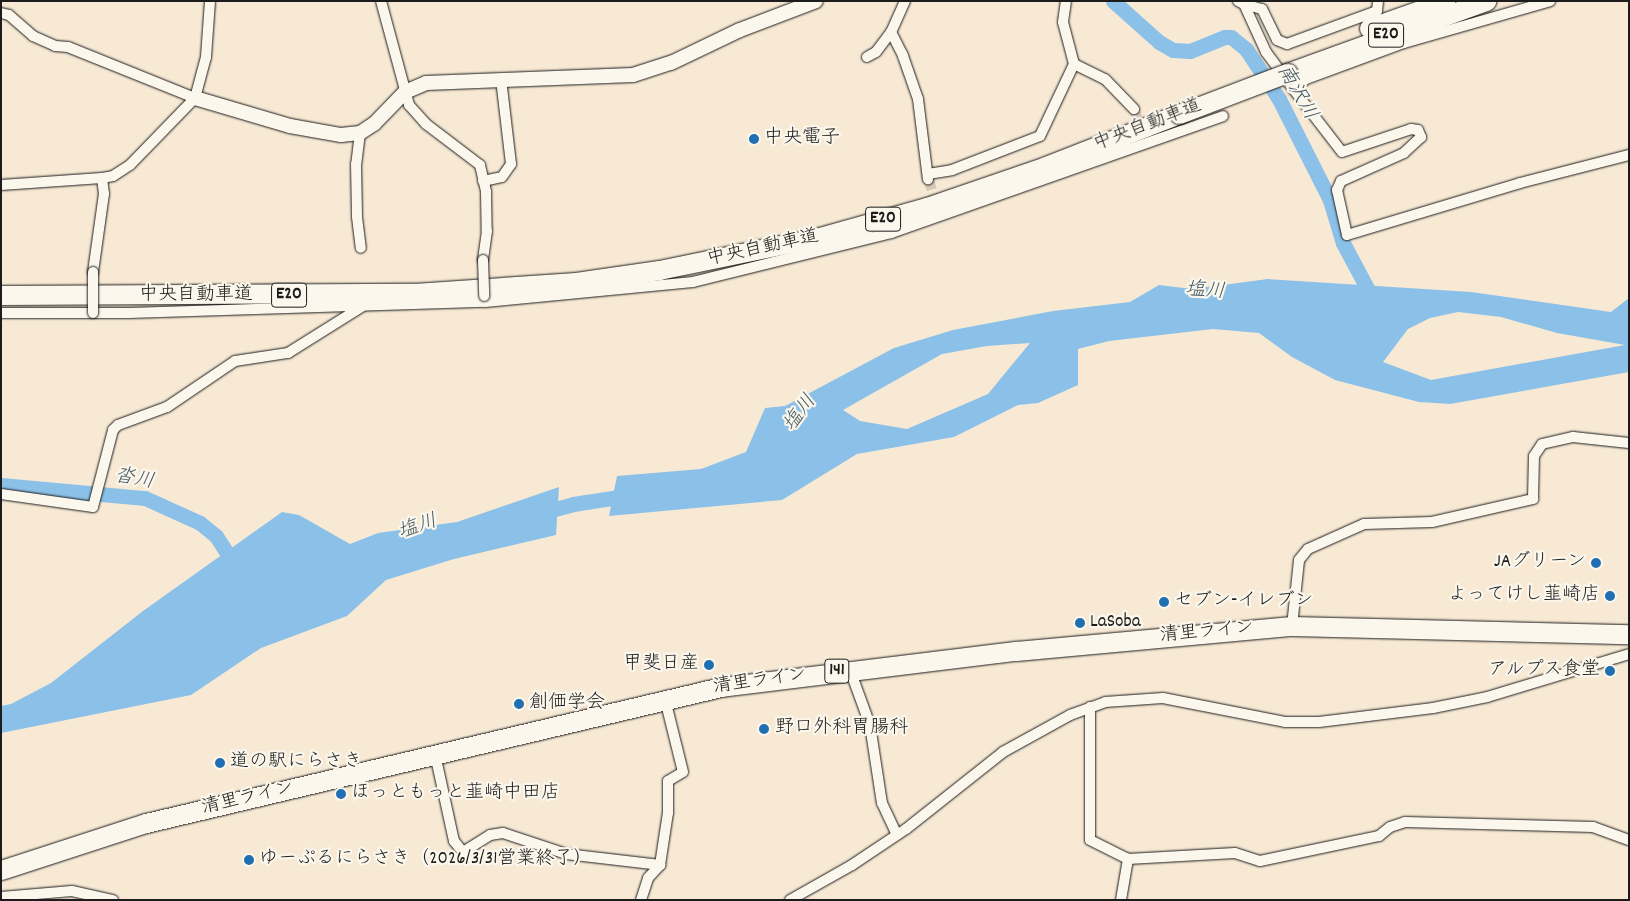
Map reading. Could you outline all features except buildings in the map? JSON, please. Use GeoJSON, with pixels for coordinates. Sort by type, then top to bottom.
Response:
{"type":"FeatureCollection","features":[{"type":"Feature","properties":{"kind":"highway","name":"中央自動車道"},"geometry":{"type":"LineString","coordinates":[[1286,76],[1445,1]]}},
{"type":"Feature","properties":{"kind":"highway","name":"中央自動車道"},"geometry":{"type":"LineString","coordinates":[[1,283],[414,281],[575,270],[658,258],[818,226],[927,195],[1176,109],[1286,76],[1486,1]]}},
{"type":"Feature","properties":{"kind":"highway","name":"中央自動車道"},"geometry":{"type":"LineString","coordinates":[[1,295],[414,293],[576,282],[659,270],[820,237],[927,207],[1046,166],[1176,109]]}},
{"type":"Feature","properties":{"kind":"highway","name":"清里ライン"},"geometry":{"type":"LineString","coordinates":[[1,870],[146,823],[721,686],[850,670],[1292,626],[1629,634]]}},
{"type":"Feature","properties":{"kind":"street"},"geometry":{"type":"LineString","coordinates":[[1,186],[102,178],[113,176],[130,166],[195,98],[206,57],[210,1]]}},
{"type":"Feature","properties":{"kind":"street"},"geometry":{"type":"LineString","coordinates":[[381,1],[409,105],[426,124],[480,165],[484,181],[487,230],[483,260],[484,299]]}},
{"type":"Feature","properties":{"kind":"street"},"geometry":{"type":"LineString","coordinates":[[1,14],[9,14],[33,36],[55,46],[68,47],[195,98],[290,126],[341,135],[360,133],[374,124],[404,92],[426,83],[633,75],[671,62],[740,30],[816,1]]}},
{"type":"Feature","properties":{"kind":"street"},"geometry":{"type":"LineString","coordinates":[[868,57],[876,52],[891,32],[906,1]]}},
{"type":"Feature","properties":{"kind":"street"},"geometry":{"type":"LineString","coordinates":[[891,32],[903,56],[918,99],[928,177],[966,165],[1040,136],[1074,64],[1063,22],[1066,1]]}},
{"type":"Feature","properties":{"kind":"street"},"geometry":{"type":"LineString","coordinates":[[1241,2],[1262,10],[1277,40],[1286,44],[1377,11],[1378,1]]}},
{"type":"Feature","properties":{"kind":"street"},"geometry":{"type":"LineString","coordinates":[[1286,76],[1306,79],[1396,46],[1550,1]]}},
{"type":"Feature","properties":{"kind":"street"},"geometry":{"type":"LineString","coordinates":[[1241,2],[1266,52],[1342,152],[1411,129],[1418,130],[1421,137],[1404,153],[1341,182],[1338,190],[1347,235],[1520,183],[1629,154]]}},
{"type":"Feature","properties":{"kind":"street"},"geometry":{"type":"LineString","coordinates":[[1074,64],[1104,79],[1134,109]]}},
{"type":"Feature","properties":{"kind":"street"},"geometry":{"type":"LineString","coordinates":[[484,181],[502,176],[511,164],[501,79]]}},
{"type":"Feature","properties":{"kind":"street"},"geometry":{"type":"LineString","coordinates":[[1,313],[93,314],[364,305],[484,299],[674,284],[775,264],[891,233],[1223,116]]}},
{"type":"Feature","properties":{"kind":"street"},"geometry":{"type":"LineString","coordinates":[[360,133],[356,164],[356,217],[361,248]]}},
{"type":"Feature","properties":{"kind":"street"},"geometry":{"type":"LineString","coordinates":[[93,314],[93,272],[104,194],[102,178]]}},
{"type":"Feature","properties":{"kind":"street"},"geometry":{"type":"LineString","coordinates":[[1,494],[93,507],[99,491],[113,430],[118,425],[167,407],[235,361],[288,353],[364,305]]}},
{"type":"Feature","properties":{"kind":"street"},"geometry":{"type":"LineString","coordinates":[[1292,626],[1299,560],[1308,549],[1364,524],[1432,522],[1532,499],[1534,456],[1542,444],[1572,437],[1629,443]]}},
{"type":"Feature","properties":{"kind":"street"},"geometry":{"type":"LineString","coordinates":[[790,900],[852,865],[897,835],[1003,752],[1090,707],[1125,700],[1163,698],[1296,724],[1319,722],[1433,708],[1486,697],[1629,654]]}},
{"type":"Feature","properties":{"kind":"street"},"geometry":{"type":"LineString","coordinates":[[850,670],[870,725],[882,803],[897,835]]}},
{"type":"Feature","properties":{"kind":"street"},"geometry":{"type":"LineString","coordinates":[[641,900],[648,878],[660,866],[668,813],[668,781],[683,772],[664,699]]}},
{"type":"Feature","properties":{"kind":"street"},"geometry":{"type":"LineString","coordinates":[[1090,707],[1090,840],[1128,859],[1235,854],[1260,861],[1379,836],[1390,826],[1405,822],[1592,827],[1629,840]]}},
{"type":"Feature","properties":{"kind":"street"},"geometry":{"type":"LineString","coordinates":[[435,754],[454,841],[463,852],[490,835],[503,833],[566,854],[660,866]]}},
{"type":"Feature","properties":{"kind":"street"},"geometry":{"type":"LineString","coordinates":[[1121,900],[1128,859]]}},
{"type":"Feature","properties":{"kind":"street"},"geometry":{"type":"LineString","coordinates":[[1,897],[72,891],[113,900]]}},
{"type":"Feature","properties":{"kind":"water"},"geometry":{"type":"Polygon","coordinates":[[[1268,279],[1471,292],[1611,312],[1629,298],[1629,372],[1450,404],[1419,402],[1335,380],[1292,357],[1259,333],[1213,329],[1109,341],[1078,349],[1078,385],[1038,403],[1018,405],[954,437],[857,454],[782,500],[609,516],[617,476],[701,469],[746,452],[765,408],[785,406],[894,348],[953,330],[1053,311],[1130,302],[1159,285],[1192,289],[1268,279]],[[1458,312],[1430,318],[1408,329],[1383,362],[1431,380],[1625,345],[1557,333],[1501,317],[1458,312]],[[1030,343],[987,346],[942,354],[843,410],[860,421],[907,429],[988,394],[1030,343]]]}},
{"type":"Feature","properties":{"kind":"water"},"geometry":{"type":"Polygon","coordinates":[[[559,487],[556,535],[454,559],[386,580],[347,616],[261,648],[191,695],[1,733],[1,706],[11,704],[51,683],[143,611],[282,512],[299,515],[350,544],[378,533],[457,522],[559,487]]]}},
{"type":"Feature","properties":{"kind":"waterway","name":"南沢川"},"geometry":{"type":"LineString","coordinates":[[1113,1],[1159,42],[1173,50],[1190,51],[1225,37],[1231,37],[1246,49],[1279,99],[1330,200],[1343,243],[1374,301]]}},
{"type":"Feature","properties":{"kind":"waterway","name":"沓川"},"geometry":{"type":"LineString","coordinates":[[1,485],[145,498],[200,523],[216,536],[235,565]]}},
{"type":"Feature","properties":{"kind":"waterway","name":"塩川"},"geometry":{"type":"LineString","coordinates":[[540,513],[573,504],[632,495]]}},
{"type":"Feature","properties":{"kind":"tunnel"},"geometry":{"type":"LineString","coordinates":[[1134,109],[1148,145]]}},
{"type":"Feature","properties":{"kind":"tunnel"},"geometry":{"type":"LineString","coordinates":[[929,180],[937,208]]}},
{"type":"Feature","properties":{"kind":"place","name":"中央電子"},"geometry":{"type":"Point","coordinates":[754,139]}},
{"type":"Feature","properties":{"kind":"place","name":"JAグリーン"},"geometry":{"type":"Point","coordinates":[1596,563]}},
{"type":"Feature","properties":{"kind":"place","name":"よってけし韮崎店"},"geometry":{"type":"Point","coordinates":[1610,596]}},
{"type":"Feature","properties":{"kind":"place","name":"セブン-イレブン"},"geometry":{"type":"Point","coordinates":[1164,602]}},
{"type":"Feature","properties":{"kind":"place","name":"LaSoba"},"geometry":{"type":"Point","coordinates":[1080,623]}},
{"type":"Feature","properties":{"kind":"place","name":"甲斐日産"},"geometry":{"type":"Point","coordinates":[709,665]}},
{"type":"Feature","properties":{"kind":"place","name":"アルプス食堂"},"geometry":{"type":"Point","coordinates":[1610,671]}},
{"type":"Feature","properties":{"kind":"place","name":"創価学会"},"geometry":{"type":"Point","coordinates":[519,704]}},
{"type":"Feature","properties":{"kind":"place","name":"野口外科胃腸科"},"geometry":{"type":"Point","coordinates":[764,729]}},
{"type":"Feature","properties":{"kind":"place","name":"道の駅にらさき"},"geometry":{"type":"Point","coordinates":[220,763]}},
{"type":"Feature","properties":{"kind":"place","name":"ほっともっと韮崎中田店"},"geometry":{"type":"Point","coordinates":[341,794]}},
{"type":"Feature","properties":{"kind":"place","name":"ゆーぷるにらさき（2026/3/31営業終了）"},"geometry":{"type":"Point","coordinates":[249,860]}}]}
